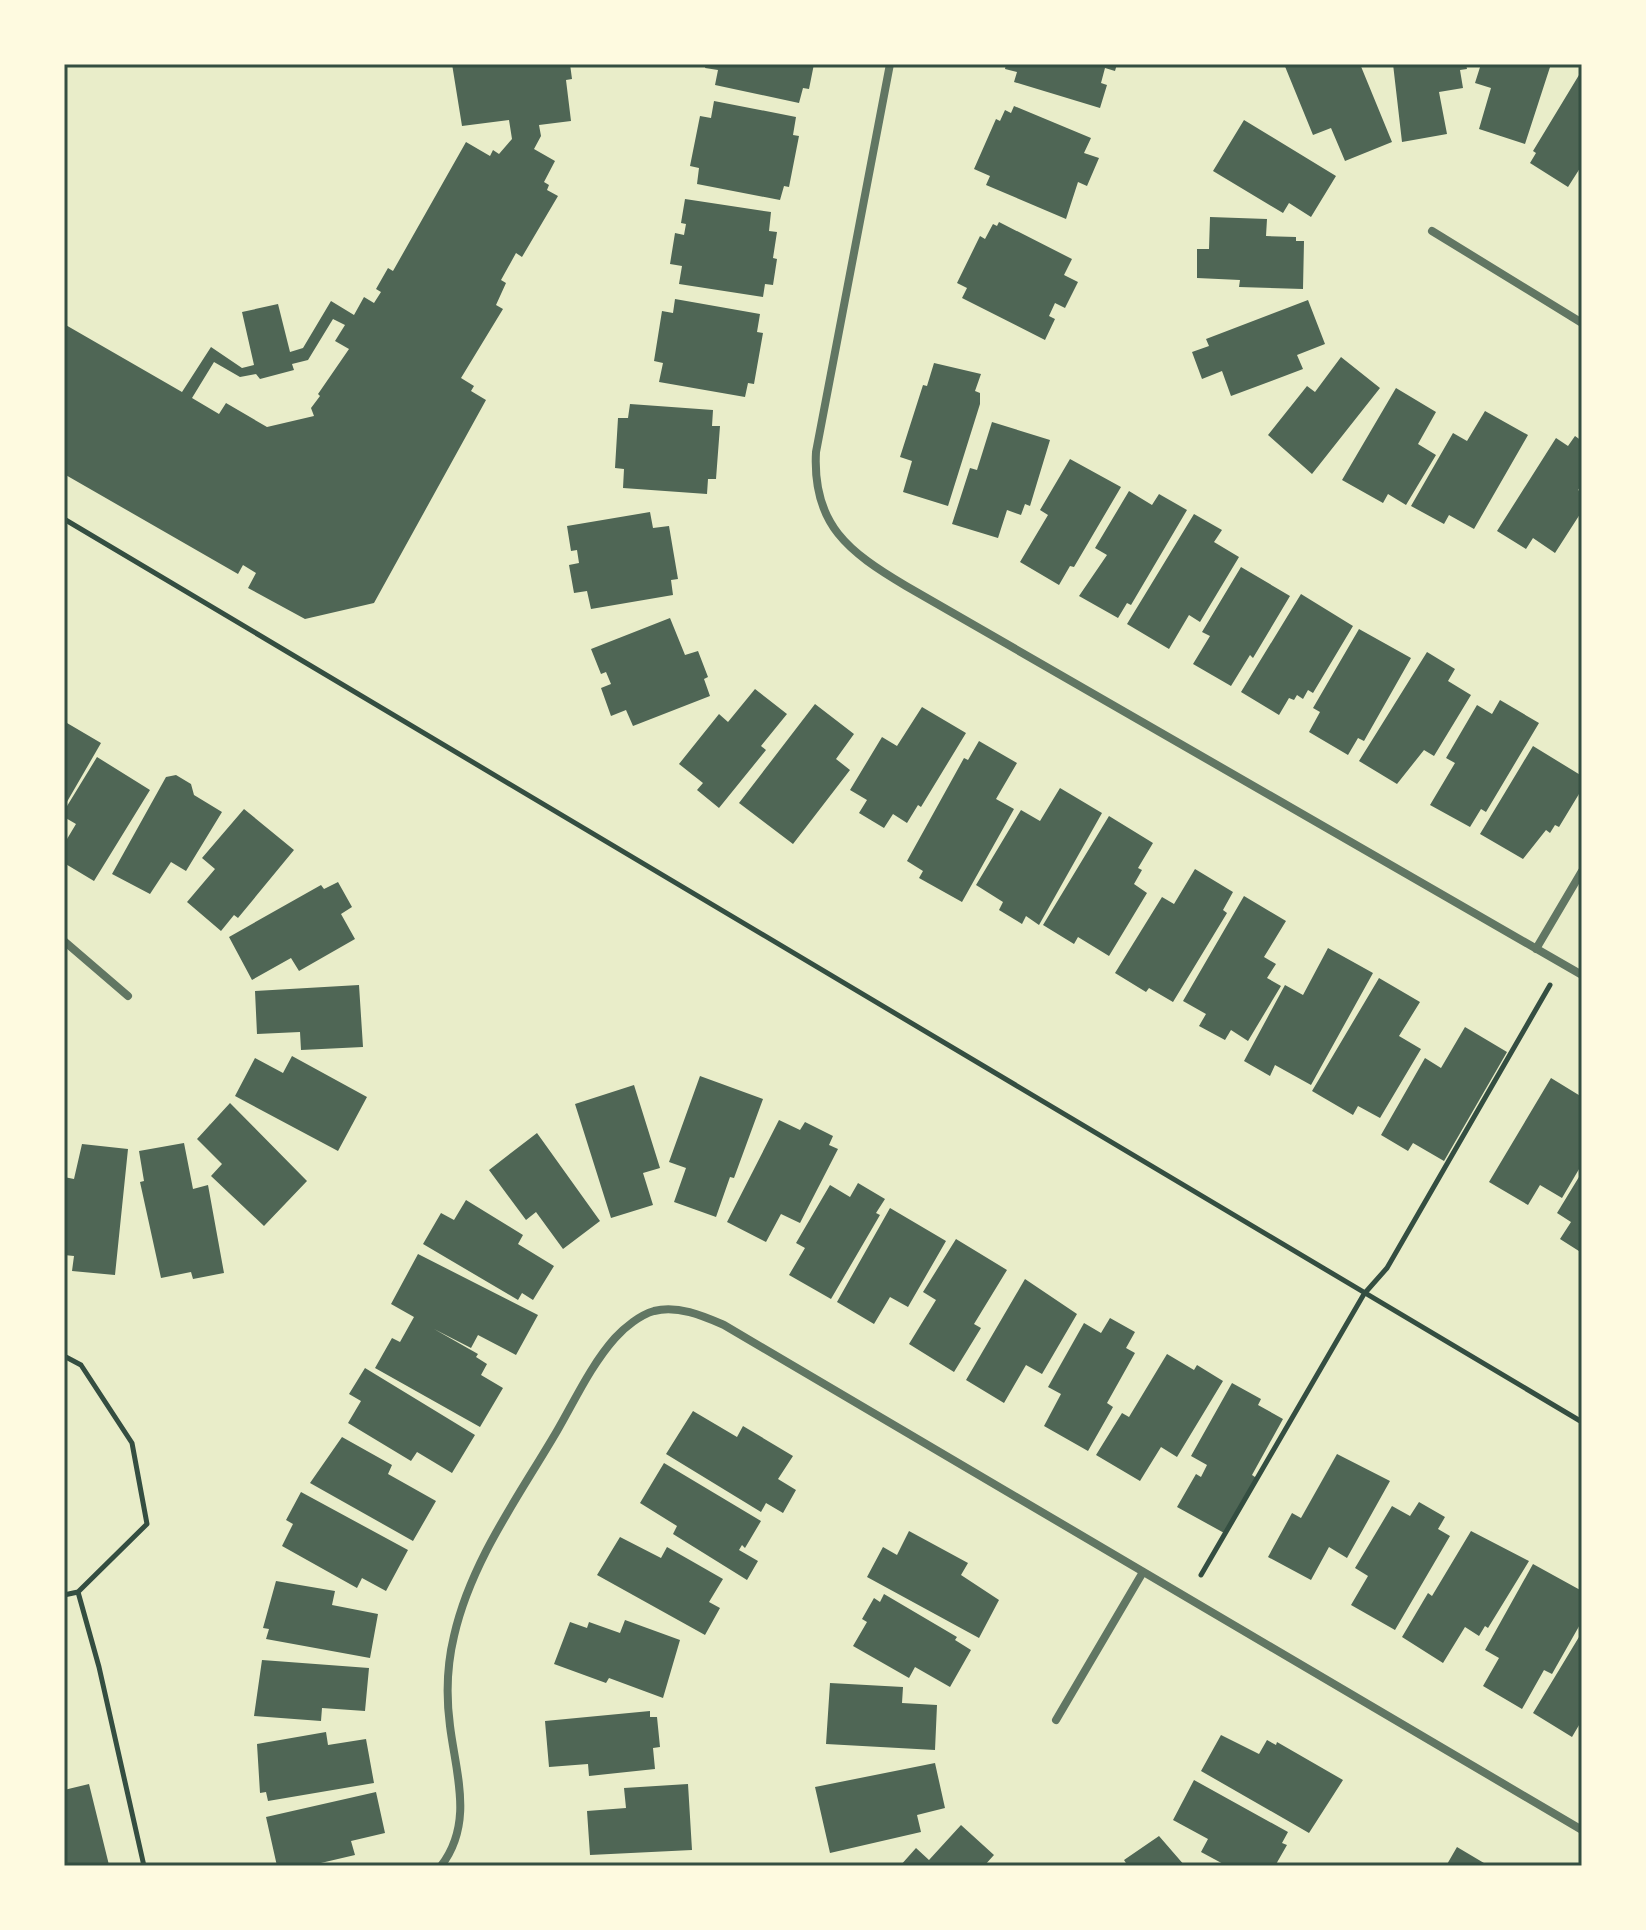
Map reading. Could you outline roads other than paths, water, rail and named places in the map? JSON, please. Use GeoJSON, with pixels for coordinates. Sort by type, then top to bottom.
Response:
{"type":"FeatureCollection","features":[{"type":"Feature","properties":{"kind":"street"},"geometry":{"type":"LineString","coordinates":[[890,64],[816,452],[816,486],[833,530],[855,554],[906,586],[1582,975]]}},
{"type":"Feature","properties":{"kind":"street"},"geometry":{"type":"LineString","coordinates":[[1432,231],[1582,323]]}},
{"type":"Feature","properties":{"kind":"street"},"geometry":{"type":"LineString","coordinates":[[1536,949],[1582,871]]}},
{"type":"Feature","properties":{"kind":"street"},"geometry":{"type":"LineString","coordinates":[[64,941],[128,996]]}},
{"type":"Feature","properties":{"kind":"street"},"geometry":{"type":"LineString","coordinates":[[441,1866],[450,1855],[462,1814],[447,1681],[454,1636],[482,1557],[602,1354],[631,1323],[653,1311],[680,1310],[724,1325],[1582,1830]]}},
{"type":"Feature","properties":{"kind":"street"},"geometry":{"type":"LineString","coordinates":[[1056,1720],[1143,1572]]}}]}
